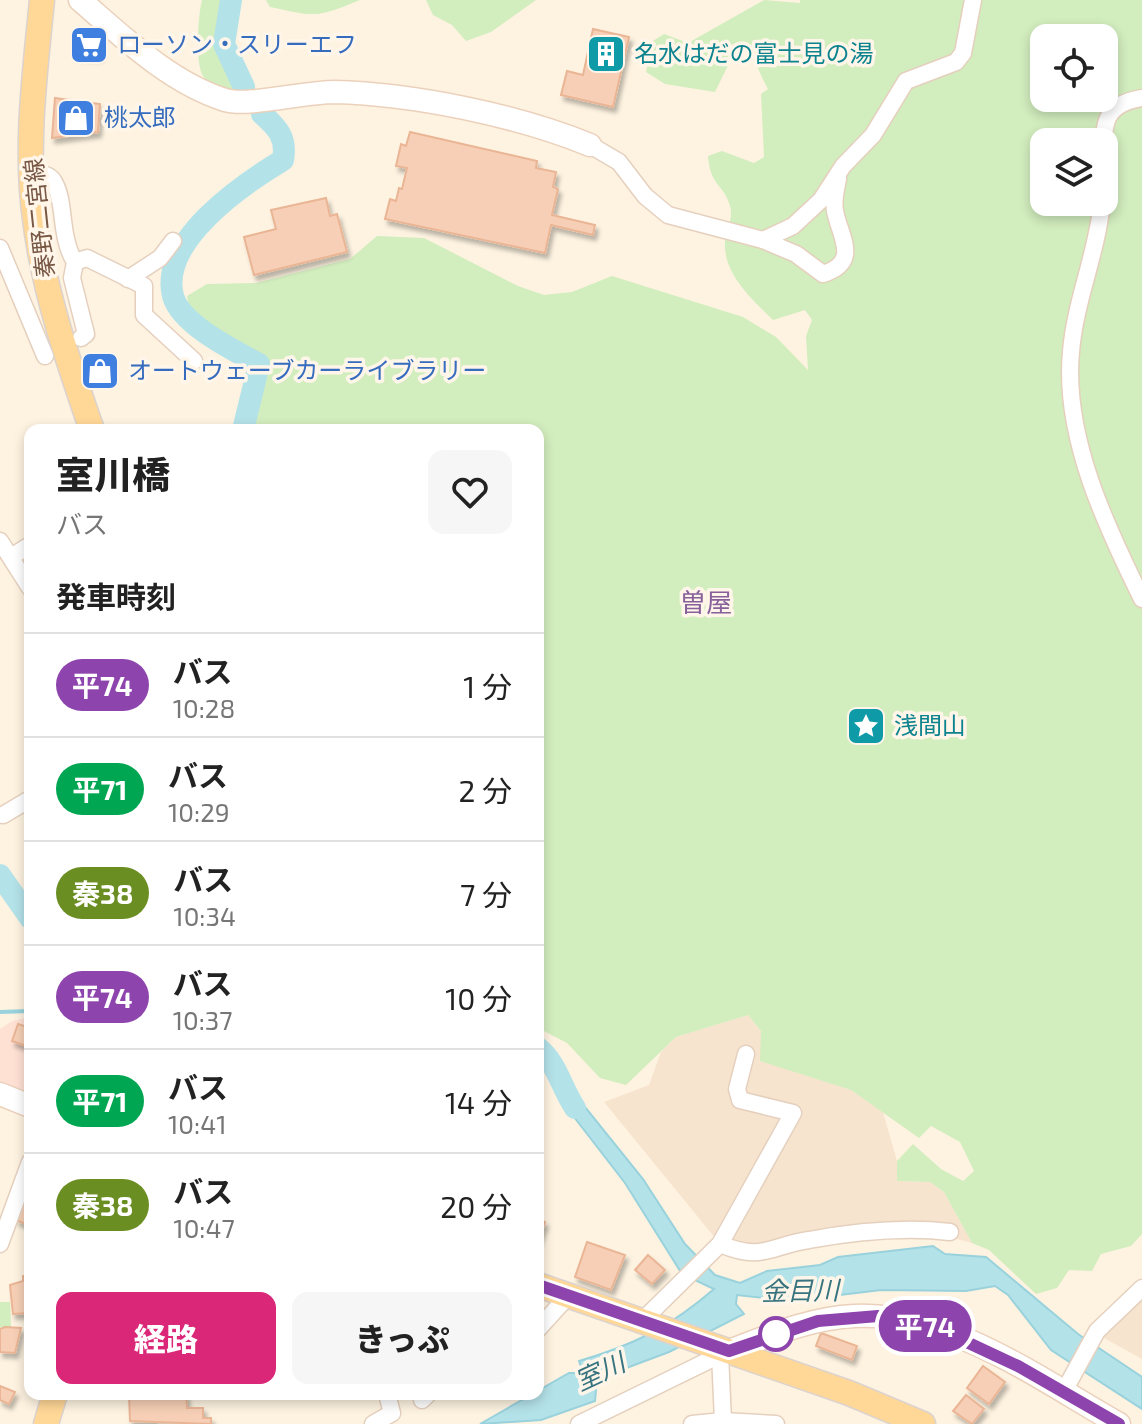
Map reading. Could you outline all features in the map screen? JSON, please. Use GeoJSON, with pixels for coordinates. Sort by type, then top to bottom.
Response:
{"type":"FeatureCollection","features":[{"type":"Feature","properties":{"kind":"main road","name":"秦野二宮線"},"geometry":{"type":"LineString","coordinates":[[42,0],[31,173],[35,219],[47,286],[90,424]]}},
{"type":"Feature","properties":{"kind":"main road"},"geometry":{"type":"LineString","coordinates":[[544,1287],[849,1393],[923,1424]]}},
{"type":"Feature","properties":{"kind":"main road"},"geometry":{"type":"LineString","coordinates":[[46,1424],[53,1400]]}},
{"type":"Feature","properties":{"kind":"street"},"geometry":{"type":"LineString","coordinates":[[80,0],[144,54],[188,83],[228,101],[318,92],[394,99],[516,120],[590,145],[619,162],[645,196],[668,215],[763,240],[796,254],[823,274],[841,265],[846,252],[834,201],[839,174]]}},
{"type":"Feature","properties":{"kind":"street"},"geometry":{"type":"LineString","coordinates":[[763,240],[793,226],[821,200],[873,135],[906,81],[956,62],[963,53],[973,0]]}},
{"type":"Feature","properties":{"kind":"street"},"geometry":{"type":"LineString","coordinates":[[1106,128],[1106,116],[1115,105],[1142,98]]}},
{"type":"Feature","properties":{"kind":"street"},"geometry":{"type":"LineString","coordinates":[[31,173],[46,174],[55,182],[67,250],[75,262],[72,278],[86,334],[81,338]]}},
{"type":"Feature","properties":{"kind":"street"},"geometry":{"type":"LineString","coordinates":[[1101,216],[1070,356],[1074,400],[1078,437],[1095,490],[1142,599]]}},
{"type":"Feature","properties":{"kind":"street"},"geometry":{"type":"LineString","coordinates":[[128,279],[160,258],[173,241]]}},
{"type":"Feature","properties":{"kind":"street"},"geometry":{"type":"LineString","coordinates":[[0,248],[5,275],[45,356]]}},
{"type":"Feature","properties":{"kind":"street"},"geometry":{"type":"LineString","coordinates":[[75,262],[87,258],[144,286],[144,315],[185,341],[194,361]]}},
{"type":"Feature","properties":{"kind":"street"},"geometry":{"type":"LineString","coordinates":[[0,541],[24,578]]}},
{"type":"Feature","properties":{"kind":"street"},"geometry":{"type":"LineString","coordinates":[[11,557],[24,549]]}},
{"type":"Feature","properties":{"kind":"street"},"geometry":{"type":"LineString","coordinates":[[3,815],[24,803]]}},
{"type":"Feature","properties":{"kind":"street"},"geometry":{"type":"LineString","coordinates":[[647,1322],[718,1246],[793,1113],[740,1100],[737,1089],[746,1054]]}},
{"type":"Feature","properties":{"kind":"street"},"geometry":{"type":"LineString","coordinates":[[0,1094],[24,1104]]}},
{"type":"Feature","properties":{"kind":"street"},"geometry":{"type":"LineString","coordinates":[[0,1244],[24,1178]]}},
{"type":"Feature","properties":{"kind":"street"},"geometry":{"type":"LineString","coordinates":[[718,1246],[742,1253],[756,1253],[783,1249],[806,1240],[929,1229],[950,1232]]}},
{"type":"Feature","properties":{"kind":"street"},"geometry":{"type":"LineString","coordinates":[[1064,1390],[1097,1331],[1142,1288]]}},
{"type":"Feature","properties":{"kind":"street"},"geometry":{"type":"LineString","coordinates":[[544,1322],[569,1295]]}},
{"type":"Feature","properties":{"kind":"street"},"geometry":{"type":"LineString","coordinates":[[579,1424],[721,1350],[818,1321],[878,1316],[943,1331],[1064,1390],[1119,1424]]}},
{"type":"Feature","properties":{"kind":"street"},"geometry":{"type":"LineString","coordinates":[[721,1350],[723,1421]]}},
{"type":"Feature","properties":{"kind":"street"},"geometry":{"type":"LineString","coordinates":[[373,1424],[392,1413],[389,1400]]}},
{"type":"Feature","properties":{"kind":"street"},"geometry":{"type":"LineString","coordinates":[[601,1412],[615,1424]]}},
{"type":"Feature","properties":{"kind":"street"},"geometry":{"type":"LineString","coordinates":[[692,1424],[723,1421],[776,1424]]}},
{"type":"Feature","properties":{"kind":"shaded area"},"geometry":{"type":"Polygon","coordinates":[[[748,1015],[761,1031],[761,1061],[851,1090],[883,1112],[897,1161],[897,1181],[930,1182],[944,1192],[972,1243],[945,1236],[806,1240],[783,1249],[720,1244],[604,1102],[649,1085],[661,1052],[676,1037],[748,1015]]]}},
{"type":"Feature","properties":{"kind":"shaded area"},"geometry":{"type":"Polygon","coordinates":[[[24,1018],[24,1090],[0,1082],[0,1029],[12,1021],[24,1018]]]}},
{"type":"Feature","properties":{"kind":"shaded area"},"geometry":{"type":"Polygon","coordinates":[[[1142,1292],[1142,1359],[1095,1333],[1142,1292]]]}},
{"type":"Feature","properties":{"kind":"green space"},"geometry":{"type":"Polygon","coordinates":[[[202,0],[239,0],[229,40],[232,56],[251,86],[244,93],[216,86],[200,70],[198,27],[202,0]]]}},
{"type":"Feature","properties":{"kind":"green space"},"geometry":{"type":"Polygon","coordinates":[[[266,0],[360,0],[316,14],[270,7],[266,0]]]}},
{"type":"Feature","properties":{"kind":"green space"},"geometry":{"type":"Polygon","coordinates":[[[426,0],[536,0],[491,32],[466,41],[452,25],[433,15],[426,0]]]}},
{"type":"Feature","properties":{"kind":"green space"},"geometry":{"type":"Polygon","coordinates":[[[764,0],[800,3],[800,0],[1142,0],[1142,1234],[1131,1246],[1101,1254],[1092,1271],[1069,1270],[1057,1288],[1036,1294],[989,1250],[972,1243],[944,1192],[930,1182],[897,1181],[897,1161],[913,1144],[941,1169],[963,1181],[974,1171],[960,1142],[931,1126],[919,1138],[851,1090],[760,1061],[761,1031],[748,1015],[676,1037],[626,1085],[600,1078],[567,1043],[544,1031],[544,424],[252,424],[248,372],[208,341],[190,309],[187,296],[207,284],[256,283],[350,259],[377,236],[424,238],[518,286],[544,295],[572,292],[612,276],[743,317],[776,337],[808,370],[806,336],[812,320],[805,310],[773,320],[740,285],[726,254],[730,206],[709,166],[708,156],[722,151],[754,163],[764,157],[761,94],[768,89],[753,59],[737,47],[715,92],[665,84],[646,72],[653,41],[664,34],[688,43],[764,0]]]}},
{"type":"Feature","properties":{"kind":"green space"},"geometry":{"type":"Polygon","coordinates":[[[0,1302],[10,1302],[11,1327],[0,1327],[0,1302]]]}},
{"type":"Feature","properties":{"kind":"water","name":"室川"},"geometry":{"type":"Polygon","coordinates":[[[558,1081],[585,1107],[643,1179],[685,1244],[715,1275],[740,1283],[767,1271],[820,1265],[838,1257],[933,1246],[945,1254],[986,1257],[1078,1334],[1142,1377],[1142,1409],[1051,1350],[1008,1295],[995,1286],[966,1291],[881,1290],[790,1301],[737,1295],[736,1304],[744,1314],[669,1352],[597,1379],[595,1401],[541,1420],[480,1424],[522,1400],[544,1400],[544,1387],[569,1373],[583,1373],[579,1361],[651,1333],[714,1289],[682,1274],[625,1183],[557,1095],[558,1081]]]}},
{"type":"Feature","properties":{"kind":"building","name":"ローソン・スリーエフ"},"geometry":{"type":"Polygon","coordinates":[[[80,27],[101,31],[99,56],[78,55],[80,27]]]}},
{"type":"Feature","properties":{"kind":"building","name":"名水はだの富士見の湯"},"geometry":{"type":"Polygon","coordinates":[[[593,29],[629,37],[613,107],[561,95],[567,71],[583,75],[593,29]]]}},
{"type":"Feature","properties":{"kind":"building","name":"桃太郎"},"geometry":{"type":"Polygon","coordinates":[[[55,98],[100,104],[98,132],[52,138],[55,98]]]}},
{"type":"Feature","properties":{"kind":"building"},"geometry":{"type":"Polygon","coordinates":[[[410,132],[537,161],[536,168],[556,172],[553,187],[558,189],[552,215],[595,225],[593,235],[551,225],[545,253],[385,219],[390,199],[396,201],[399,188],[402,189],[407,168],[396,166],[401,144],[406,146],[410,132]]]}},
{"type":"Feature","properties":{"kind":"building"},"geometry":{"type":"Polygon","coordinates":[[[326,198],[330,216],[337,214],[347,252],[254,275],[244,237],[276,229],[271,210],[326,198]]]}},
{"type":"Feature","properties":{"kind":"building","name":"オートウェーブカーライブラリー"},"geometry":{"type":"Polygon","coordinates":[[[100,363],[108,371],[100,379],[92,371],[100,363]]]}},
{"type":"Feature","properties":{"kind":"building"},"geometry":{"type":"Polygon","coordinates":[[[18,1024],[24,1026],[24,1045],[12,1041],[18,1024]]]}},
{"type":"Feature","properties":{"kind":"building"},"geometry":{"type":"Polygon","coordinates":[[[22,1204],[24,1205],[24,1223],[16,1220],[22,1204]]]}},
{"type":"Feature","properties":{"kind":"building"},"geometry":{"type":"Polygon","coordinates":[[[587,1242],[625,1255],[611,1290],[575,1277],[587,1242]]]}},
{"type":"Feature","properties":{"kind":"building"},"geometry":{"type":"Polygon","coordinates":[[[648,1255],[665,1270],[652,1284],[635,1270],[648,1255]]]}},
{"type":"Feature","properties":{"kind":"building"},"geometry":{"type":"Polygon","coordinates":[[[24,1276],[24,1313],[13,1314],[10,1285],[23,1281],[24,1276]]]}},
{"type":"Feature","properties":{"kind":"building"},"geometry":{"type":"Polygon","coordinates":[[[21,1328],[15,1353],[0,1352],[0,1329],[21,1328]]]}},
{"type":"Feature","properties":{"kind":"building"},"geometry":{"type":"Polygon","coordinates":[[[821,1333],[857,1346],[852,1360],[816,1346],[821,1333]]]}},
{"type":"Feature","properties":{"kind":"building"},"geometry":{"type":"Polygon","coordinates":[[[983,1366],[1005,1382],[989,1404],[967,1388],[983,1366]]]}},
{"type":"Feature","properties":{"kind":"building"},"geometry":{"type":"Polygon","coordinates":[[[0,1386],[15,1392],[9,1404],[0,1400],[0,1386]]]}},
{"type":"Feature","properties":{"kind":"building"},"geometry":{"type":"Polygon","coordinates":[[[966,1395],[984,1409],[972,1424],[953,1411],[966,1395]]]}},
{"type":"Feature","properties":{"kind":"building"},"geometry":{"type":"Polygon","coordinates":[[[129,1400],[186,1400],[187,1408],[203,1408],[203,1418],[211,1418],[211,1424],[130,1421],[129,1400]]]}},
{"type":"Feature","properties":{"kind":"waterway"},"geometry":{"type":"LineString","coordinates":[[231,0],[224,44],[244,87]]}},
{"type":"Feature","properties":{"kind":"waterway"},"geometry":{"type":"LineString","coordinates":[[244,424],[259,364],[210,336],[186,317],[173,296],[172,275],[191,235],[208,216],[283,160],[284,146],[280,134],[262,114]]}},
{"type":"Feature","properties":{"kind":"waterway","name":"金目川"},"geometry":{"type":"LineString","coordinates":[[0,875],[24,909]]}},
{"type":"Feature","properties":{"kind":"waterway"},"geometry":{"type":"LineString","coordinates":[[0,1012],[24,1011]]}},
{"type":"Feature","properties":{"kind":"waterway","name":"金目川"},"geometry":{"type":"LineString","coordinates":[[544,1054],[575,1108]]}},
{"type":"Feature","properties":{"kind":"bus line","name":"平74"},"geometry":{"type":"LineString","coordinates":[[544,1287],[729,1351],[818,1321],[878,1316],[913,1322],[943,1331],[1018,1366],[1119,1424]]}},
{"type":"Feature","properties":{"kind":"place","name":"ローソン・スリーエフ"},"geometry":{"type":"Point","coordinates":[89,45]}},
{"type":"Feature","properties":{"kind":"place","name":"名水はだの富士見の湯"},"geometry":{"type":"Point","coordinates":[606,54]}},
{"type":"Feature","properties":{"kind":"place","name":"桃太郎"},"geometry":{"type":"Point","coordinates":[76,118]}},
{"type":"Feature","properties":{"kind":"place","name":"オートウェーブカーライブラリー"},"geometry":{"type":"Point","coordinates":[100,371]}},
{"type":"Feature","properties":{"kind":"place","name":"浅間山"},"geometry":{"type":"Point","coordinates":[866,726]}},
{"type":"Feature","properties":{"kind":"district","name":"曽屋"},"geometry":{"type":"Point","coordinates":[706,603]}}]}
